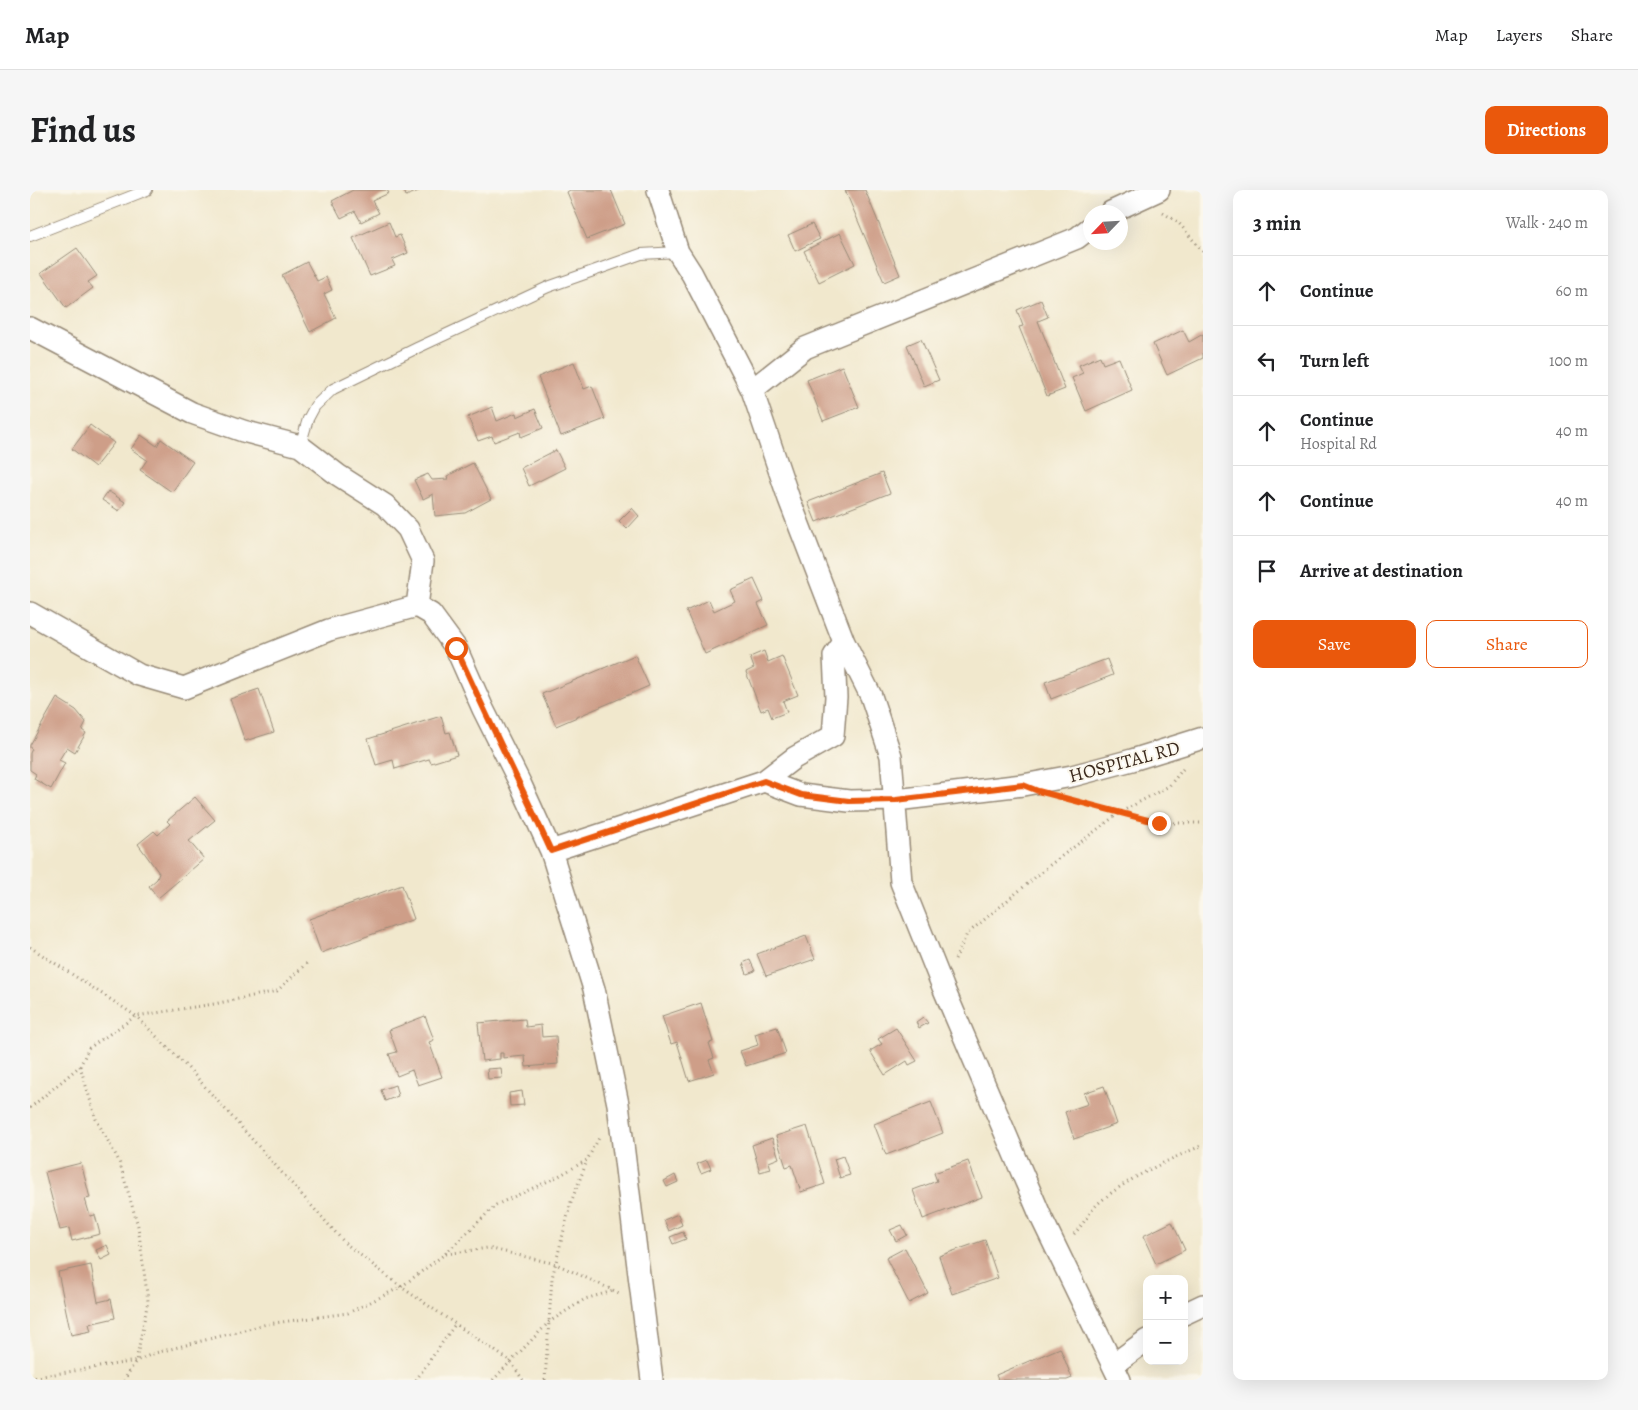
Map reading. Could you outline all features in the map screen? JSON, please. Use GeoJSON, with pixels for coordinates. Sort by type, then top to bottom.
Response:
{"type":"FeatureCollection","features":[{"type":"Feature","properties":{"kind":"street"},"geometry":{"type":"LineString","coordinates":[[658,190],[678,252],[692,274],[752,390],[789,499],[844,642],[870,696],[891,756],[896,800],[901,882],[943,987],[1040,1217],[1117,1372],[1143,1344]]}},
{"type":"Feature","properties":{"kind":"street"},"geometry":{"type":"LineString","coordinates":[[1126,205],[1158,190]]}},
{"type":"Feature","properties":{"kind":"street"},"geometry":{"type":"LineString","coordinates":[[752,390],[805,348],[1077,238],[1083,233]]}},
{"type":"Feature","properties":{"kind":"street"},"geometry":{"type":"LineString","coordinates":[[30,328],[192,413],[243,431],[300,446],[338,475],[385,505],[408,529],[422,561],[417,606]]}},
{"type":"Feature","properties":{"kind":"street"},"geometry":{"type":"LineString","coordinates":[[30,613],[140,675],[184,688],[329,630],[417,606],[431,614],[456,648],[551,851],[594,989],[618,1104],[652,1380]]}},
{"type":"Feature","properties":{"kind":"street"},"geometry":{"type":"LineString","coordinates":[[551,851],[764,781],[794,758],[833,736],[836,697],[834,656],[844,642]]}},
{"type":"Feature","properties":{"kind":"street","name":"HOSPITAL RD"},"geometry":{"type":"LineString","coordinates":[[764,781],[801,795],[849,801],[896,800],[1023,785],[1072,776],[1203,738]]}},
{"type":"Feature","properties":{"kind":"street"},"geometry":{"type":"LineString","coordinates":[[1188,1312],[1203,1305]]}},
{"type":"Feature","properties":{"kind":"lane"},"geometry":{"type":"LineString","coordinates":[[30,236],[147,190]]}},
{"type":"Feature","properties":{"kind":"lane"},"geometry":{"type":"LineString","coordinates":[[300,446],[308,420],[315,406],[333,389],[548,287],[641,254],[678,252]]}},
{"type":"Feature","properties":{"kind":"path"},"geometry":{"type":"LineString","coordinates":[[1139,199],[1178,222],[1203,252]]}},
{"type":"Feature","properties":{"kind":"path"},"geometry":{"type":"LineString","coordinates":[[943,987],[967,934],[1050,865],[1119,813],[1169,786],[1186,764]]}},
{"type":"Feature","properties":{"kind":"path"},"geometry":{"type":"LineString","coordinates":[[1065,798],[1159,823],[1203,823]]}},
{"type":"Feature","properties":{"kind":"path"},"geometry":{"type":"LineString","coordinates":[[30,947],[136,1016],[190,1070],[345,1243],[401,1287],[510,1361],[523,1380]]}},
{"type":"Feature","properties":{"kind":"path"},"geometry":{"type":"LineString","coordinates":[[30,1108],[80,1066],[89,1048],[136,1016],[214,1004],[277,991],[308,961]]}},
{"type":"Feature","properties":{"kind":"path"},"geometry":{"type":"LineString","coordinates":[[80,1066],[96,1119],[119,1161],[138,1226],[148,1301],[136,1361],[124,1380]]}},
{"type":"Feature","properties":{"kind":"path"},"geometry":{"type":"LineString","coordinates":[[546,1380],[552,1278],[571,1202],[587,1160],[601,1133]]}},
{"type":"Feature","properties":{"kind":"path"},"geometry":{"type":"LineString","coordinates":[[1056,1249],[1081,1227],[1100,1202],[1139,1175],[1203,1145]]}},
{"type":"Feature","properties":{"kind":"path"},"geometry":{"type":"LineString","coordinates":[[30,1378],[136,1361],[155,1353],[267,1324],[348,1313],[401,1287],[445,1254],[496,1205],[557,1178],[587,1160]]}},
{"type":"Feature","properties":{"kind":"path"},"geometry":{"type":"LineString","coordinates":[[445,1254],[488,1248],[556,1264],[627,1297],[642,1297]]}},
{"type":"Feature","properties":{"kind":"path"},"geometry":{"type":"LineString","coordinates":[[493,1380],[549,1322],[585,1299],[614,1291]]}},
{"type":"Feature","properties":{"kind":"path"},"geometry":{"type":"LineString","coordinates":[[416,1380],[456,1323]]}},
{"type":"Feature","properties":{"kind":"building"},"geometry":{"type":"Polygon","coordinates":[[[353,190],[387,190],[389,193],[372,201],[379,213],[361,222],[355,211],[341,218],[332,201],[353,190]]]}},
{"type":"Feature","properties":{"kind":"building"},"geometry":{"type":"Polygon","coordinates":[[[404,190],[421,190],[406,196],[404,190]]]}},
{"type":"Feature","properties":{"kind":"building"},"geometry":{"type":"Polygon","coordinates":[[[570,190],[611,190],[625,224],[587,239],[567,192],[570,190]]]}},
{"type":"Feature","properties":{"kind":"building"},"geometry":{"type":"Polygon","coordinates":[[[845,190],[865,190],[900,275],[884,282],[845,190]]]}},
{"type":"Feature","properties":{"kind":"building"},"geometry":{"type":"Polygon","coordinates":[[[389,222],[395,237],[400,235],[408,253],[392,260],[395,266],[370,276],[353,238],[389,222]]]}},
{"type":"Feature","properties":{"kind":"building"},"geometry":{"type":"Polygon","coordinates":[[[812,224],[820,239],[795,251],[788,235],[812,224]]]}},
{"type":"Feature","properties":{"kind":"building"},"geometry":{"type":"Polygon","coordinates":[[[840,233],[855,264],[819,282],[804,251],[840,233]]]}},
{"type":"Feature","properties":{"kind":"building"},"geometry":{"type":"Polygon","coordinates":[[[77,248],[97,276],[88,282],[93,288],[66,308],[41,273],[77,248]]]}},
{"type":"Feature","properties":{"kind":"building"},"geometry":{"type":"Polygon","coordinates":[[[307,262],[317,281],[326,277],[332,290],[324,294],[336,318],[310,332],[282,275],[307,262]]]}},
{"type":"Feature","properties":{"kind":"building"},"geometry":{"type":"Polygon","coordinates":[[[1041,300],[1048,317],[1038,321],[1065,389],[1047,396],[1019,327],[1023,326],[1017,310],[1041,300]]]}},
{"type":"Feature","properties":{"kind":"building"},"geometry":{"type":"Polygon","coordinates":[[[1183,330],[1189,342],[1203,334],[1203,358],[1167,375],[1153,344],[1183,330]]]}},
{"type":"Feature","properties":{"kind":"building"},"geometry":{"type":"Polygon","coordinates":[[[921,339],[939,380],[924,386],[907,345],[921,339]]]}},
{"type":"Feature","properties":{"kind":"building"},"geometry":{"type":"Polygon","coordinates":[[[1100,356],[1103,364],[1119,358],[1132,390],[1086,411],[1072,378],[1083,373],[1079,365],[1100,356]]]}},
{"type":"Feature","properties":{"kind":"building"},"geometry":{"type":"Polygon","coordinates":[[[574,362],[584,389],[592,386],[605,419],[561,436],[538,377],[574,362]]]}},
{"type":"Feature","properties":{"kind":"building"},"geometry":{"type":"Polygon","coordinates":[[[842,366],[859,407],[823,421],[807,380],[842,366]]]}},
{"type":"Feature","properties":{"kind":"building"},"geometry":{"type":"Polygon","coordinates":[[[492,407],[497,421],[516,413],[517,417],[535,409],[543,428],[521,437],[520,432],[494,442],[492,436],[478,441],[468,417],[492,407]]]}},
{"type":"Feature","properties":{"kind":"building"},"geometry":{"type":"Polygon","coordinates":[[[90,425],[114,443],[95,467],[72,449],[90,425]]]}},
{"type":"Feature","properties":{"kind":"building"},"geometry":{"type":"Polygon","coordinates":[[[141,435],[157,446],[161,439],[193,462],[172,492],[140,470],[147,460],[131,449],[141,435]]]}},
{"type":"Feature","properties":{"kind":"building"},"geometry":{"type":"Polygon","coordinates":[[[556,450],[565,468],[529,486],[521,468],[556,450]]]}},
{"type":"Feature","properties":{"kind":"building"},"geometry":{"type":"Polygon","coordinates":[[[473,463],[491,499],[465,513],[435,516],[433,494],[423,499],[414,480],[428,474],[432,480],[448,479],[447,476],[473,463]]]}},
{"type":"Feature","properties":{"kind":"building"},"geometry":{"type":"Polygon","coordinates":[[[882,473],[890,493],[816,522],[808,502],[882,473]]]}},
{"type":"Feature","properties":{"kind":"building"},"geometry":{"type":"Polygon","coordinates":[[[108,491],[125,502],[119,511],[102,500],[108,491]]]}},
{"type":"Feature","properties":{"kind":"building"},"geometry":{"type":"Polygon","coordinates":[[[632,508],[639,516],[627,529],[619,521],[632,508]]]}},
{"type":"Feature","properties":{"kind":"building"},"geometry":{"type":"Polygon","coordinates":[[[754,579],[764,601],[758,604],[768,625],[705,654],[686,611],[709,600],[714,611],[735,601],[730,590],[754,579]]]}},
{"type":"Feature","properties":{"kind":"building"},"geometry":{"type":"Polygon","coordinates":[[[764,651],[768,662],[782,656],[798,695],[783,701],[787,712],[772,718],[768,708],[761,711],[746,672],[754,668],[750,657],[764,651]]]}},
{"type":"Feature","properties":{"kind":"building"},"geometry":{"type":"Polygon","coordinates":[[[635,655],[649,686],[556,726],[542,694],[635,655]]]}},
{"type":"Feature","properties":{"kind":"building"},"geometry":{"type":"Polygon","coordinates":[[[1107,659],[1113,675],[1051,699],[1045,682],[1107,659]]]}},
{"type":"Feature","properties":{"kind":"building"},"geometry":{"type":"Polygon","coordinates":[[[259,689],[274,732],[245,741],[230,699],[259,689]]]}},
{"type":"Feature","properties":{"kind":"building"},"geometry":{"type":"Polygon","coordinates":[[[57,698],[76,710],[86,722],[82,730],[86,733],[75,752],[67,747],[59,760],[65,763],[51,789],[34,779],[36,774],[30,770],[30,753],[32,749],[30,745],[57,698]]]}},
{"type":"Feature","properties":{"kind":"building"},"geometry":{"type":"Polygon","coordinates":[[[441,716],[446,733],[450,732],[457,755],[431,763],[429,759],[395,769],[393,760],[376,765],[368,739],[441,716]]]}},
{"type":"Feature","properties":{"kind":"building"},"geometry":{"type":"Polygon","coordinates":[[[195,797],[215,820],[189,841],[204,859],[158,898],[149,886],[157,879],[159,873],[138,844],[154,831],[158,835],[170,824],[167,821],[195,797]]]}},
{"type":"Feature","properties":{"kind":"building"},"geometry":{"type":"Polygon","coordinates":[[[402,885],[414,919],[321,953],[309,919],[402,885]]]}},
{"type":"Feature","properties":{"kind":"building"},"geometry":{"type":"Polygon","coordinates":[[[806,936],[815,959],[766,976],[757,954],[806,936]]]}},
{"type":"Feature","properties":{"kind":"building"},"geometry":{"type":"Polygon","coordinates":[[[750,960],[755,971],[747,974],[743,963],[750,960]]]}},
{"type":"Feature","properties":{"kind":"building"},"geometry":{"type":"Polygon","coordinates":[[[701,1003],[713,1042],[709,1043],[714,1058],[709,1060],[714,1073],[689,1081],[677,1042],[671,1044],[662,1016],[701,1003]]]}},
{"type":"Feature","properties":{"kind":"building"},"geometry":{"type":"Polygon","coordinates":[[[425,1016],[434,1040],[429,1042],[442,1077],[418,1085],[412,1070],[397,1076],[389,1054],[397,1052],[389,1030],[425,1016]]]}},
{"type":"Feature","properties":{"kind":"building"},"geometry":{"type":"Polygon","coordinates":[[[923,1017],[928,1023],[919,1028],[916,1022],[923,1017]]]}},
{"type":"Feature","properties":{"kind":"building"},"geometry":{"type":"Polygon","coordinates":[[[525,1019],[526,1027],[541,1025],[542,1037],[556,1036],[558,1064],[526,1067],[525,1056],[503,1058],[503,1053],[500,1053],[500,1059],[482,1061],[478,1023],[525,1019]]]}},
{"type":"Feature","properties":{"kind":"building"},"geometry":{"type":"Polygon","coordinates":[[[777,1027],[786,1053],[746,1066],[740,1051],[758,1045],[755,1034],[777,1027]]]}},
{"type":"Feature","properties":{"kind":"building"},"geometry":{"type":"Polygon","coordinates":[[[896,1028],[917,1061],[909,1065],[907,1061],[885,1075],[870,1051],[882,1044],[878,1039],[896,1028]]]}},
{"type":"Feature","properties":{"kind":"building"},"geometry":{"type":"Polygon","coordinates":[[[501,1068],[502,1078],[488,1079],[487,1069],[501,1068]]]}},
{"type":"Feature","properties":{"kind":"building"},"geometry":{"type":"Polygon","coordinates":[[[395,1085],[398,1096],[385,1101],[381,1090],[395,1085]]]}},
{"type":"Feature","properties":{"kind":"building"},"geometry":{"type":"Polygon","coordinates":[[[1104,1086],[1117,1124],[1074,1139],[1065,1112],[1088,1104],[1084,1093],[1104,1086]]]}},
{"type":"Feature","properties":{"kind":"building"},"geometry":{"type":"Polygon","coordinates":[[[522,1091],[524,1105],[510,1106],[509,1093],[522,1091]]]}},
{"type":"Feature","properties":{"kind":"building"},"geometry":{"type":"Polygon","coordinates":[[[931,1102],[943,1133],[886,1155],[874,1124],[931,1102]]]}},
{"type":"Feature","properties":{"kind":"building"},"geometry":{"type":"Polygon","coordinates":[[[807,1126],[825,1184],[801,1192],[792,1165],[786,1167],[776,1136],[807,1126]]]}},
{"type":"Feature","properties":{"kind":"building"},"geometry":{"type":"Polygon","coordinates":[[[772,1138],[779,1158],[769,1162],[771,1169],[760,1172],[752,1145],[772,1138]]]}},
{"type":"Feature","properties":{"kind":"building"},"geometry":{"type":"Polygon","coordinates":[[[843,1156],[850,1175],[840,1178],[834,1159],[843,1156]]]}},
{"type":"Feature","properties":{"kind":"building"},"geometry":{"type":"Polygon","coordinates":[[[707,1160],[711,1169],[701,1173],[697,1164],[707,1160]]]}},
{"type":"Feature","properties":{"kind":"building"},"geometry":{"type":"Polygon","coordinates":[[[968,1161],[982,1197],[923,1219],[913,1190],[937,1181],[934,1173],[968,1161]]]}},
{"type":"Feature","properties":{"kind":"building"},"geometry":{"type":"Polygon","coordinates":[[[81,1163],[90,1198],[85,1199],[90,1216],[95,1215],[100,1234],[72,1241],[69,1228],[60,1230],[45,1172],[81,1163]]]}},
{"type":"Feature","properties":{"kind":"building"},"geometry":{"type":"Polygon","coordinates":[[[675,1175],[678,1182],[667,1187],[664,1181],[675,1175]]]}},
{"type":"Feature","properties":{"kind":"building"},"geometry":{"type":"Polygon","coordinates":[[[678,1214],[682,1225],[669,1231],[664,1220],[678,1214]]]}},
{"type":"Feature","properties":{"kind":"building"},"geometry":{"type":"Polygon","coordinates":[[[1172,1222],[1185,1250],[1156,1264],[1143,1236],[1172,1222]]]}},
{"type":"Feature","properties":{"kind":"building"},"geometry":{"type":"Polygon","coordinates":[[[902,1225],[907,1235],[896,1241],[890,1230],[902,1225]]]}},
{"type":"Feature","properties":{"kind":"building"},"geometry":{"type":"Polygon","coordinates":[[[683,1232],[686,1239],[673,1244],[670,1237],[683,1232]]]}},
{"type":"Feature","properties":{"kind":"building"},"geometry":{"type":"Polygon","coordinates":[[[985,1240],[998,1278],[952,1294],[939,1256],[985,1240]]]}},
{"type":"Feature","properties":{"kind":"building"},"geometry":{"type":"Polygon","coordinates":[[[107,1245],[111,1255],[101,1260],[96,1250],[107,1245]]]}},
{"type":"Feature","properties":{"kind":"building"},"geometry":{"type":"Polygon","coordinates":[[[905,1248],[928,1293],[909,1303],[886,1258],[905,1248]]]}},
{"type":"Feature","properties":{"kind":"building"},"geometry":{"type":"Polygon","coordinates":[[[91,1265],[98,1302],[111,1299],[115,1318],[89,1324],[91,1331],[71,1335],[58,1272],[91,1265]]]}},
{"type":"Feature","properties":{"kind":"building"},"geometry":{"type":"Polygon","coordinates":[[[1060,1348],[1072,1378],[1067,1380],[998,1380],[996,1375],[1060,1348]]]}},
{"type":"Feature","properties":{"kind":"route"},"geometry":{"type":"LineString","coordinates":[[456,648],[551,851],[764,781],[801,795],[849,801],[896,800],[1023,785],[1038,791],[1159,823]]}}]}
